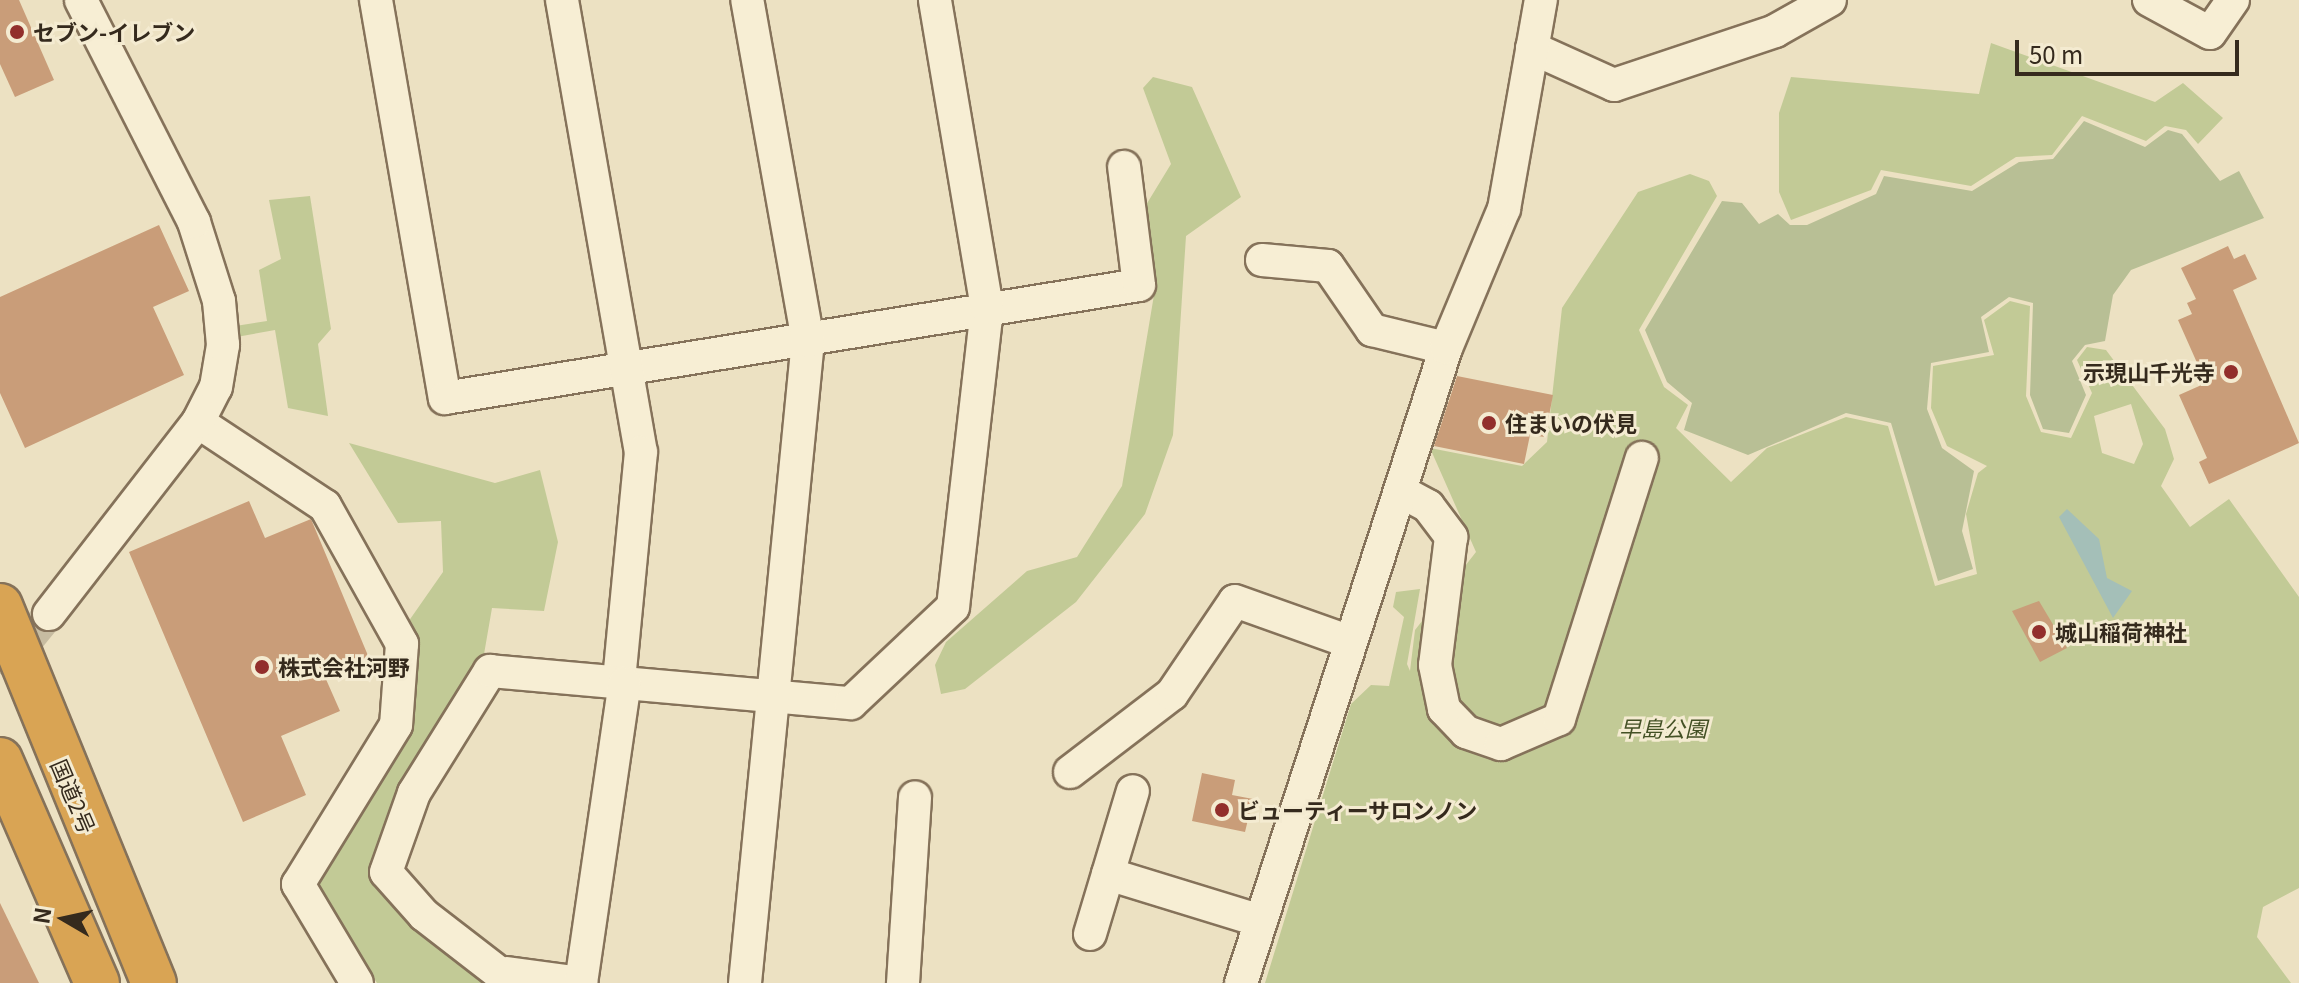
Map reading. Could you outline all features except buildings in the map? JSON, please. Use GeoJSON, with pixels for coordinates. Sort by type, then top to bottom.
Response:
{"type":"FeatureCollection","features":[{"type":"Feature","properties":{"kind":"highway","name":"国道2号"},"geometry":{"type":"LineString","coordinates":[[0,606],[154,983]]}},
{"type":"Feature","properties":{"kind":"highway"},"geometry":{"type":"LineString","coordinates":[[0,760],[97,983]]}},
{"type":"Feature","properties":{"kind":"street"},"geometry":{"type":"LineString","coordinates":[[49,614],[198,422],[216,387],[219,301],[194,222],[81,0]]}},
{"type":"Feature","properties":{"kind":"street"},"geometry":{"type":"LineString","coordinates":[[376,0],[445,398],[627,371],[987,308],[1139,285],[1124,167]]}},
{"type":"Feature","properties":{"kind":"street"},"geometry":{"type":"LineString","coordinates":[[562,0],[641,452],[622,683],[581,983],[510,978],[424,915],[386,872],[414,793],[490,671],[622,683],[768,696],[851,703],[953,607],[987,308],[935,0]]}},
{"type":"Feature","properties":{"kind":"street"},"geometry":{"type":"LineString","coordinates":[[745,983],[768,696],[808,341],[747,0]]}},
{"type":"Feature","properties":{"kind":"street"},"geometry":{"type":"LineString","coordinates":[[1241,983],[1446,348],[1504,209],[1541,0]]}},
{"type":"Feature","properties":{"kind":"street"},"geometry":{"type":"LineString","coordinates":[[1532,48],[1614,85],[1775,31],[1830,0]]}},
{"type":"Feature","properties":{"kind":"street"},"geometry":{"type":"LineString","coordinates":[[2149,0],[2210,33],[2233,0]]}},
{"type":"Feature","properties":{"kind":"street"},"geometry":{"type":"LineString","coordinates":[[1262,260],[1328,266],[1372,330],[1446,348]]}},
{"type":"Feature","properties":{"kind":"street"},"geometry":{"type":"LineString","coordinates":[[198,422],[325,506],[402,644],[396,725],[298,884],[357,983]]}},
{"type":"Feature","properties":{"kind":"street"},"geometry":{"type":"LineString","coordinates":[[1400,491],[1428,506],[1451,537],[1435,665],[1444,709],[1466,732],[1501,744],[1559,719],[1642,458]]}},
{"type":"Feature","properties":{"kind":"street"},"geometry":{"type":"LineString","coordinates":[[1070,772],[1172,694],[1235,601],[1350,642]]}},
{"type":"Feature","properties":{"kind":"street"},"geometry":{"type":"LineString","coordinates":[[1090,934],[1133,791]]}},
{"type":"Feature","properties":{"kind":"street"},"geometry":{"type":"LineString","coordinates":[[903,983],[915,797]]}},
{"type":"Feature","properties":{"kind":"street"},"geometry":{"type":"LineString","coordinates":[[1108,874],[1261,921]]}},
{"type":"Feature","properties":{"kind":"green space"},"geometry":{"type":"Polygon","coordinates":[[[1991,43],[2155,102],[2183,83],[2223,118],[2198,144],[2186,130],[2165,126],[2146,141],[2082,116],[2052,155],[2016,157],[1971,186],[1881,170],[1871,190],[1791,220],[1779,192],[1779,113],[1791,77],[1979,94],[1991,43]]]}},
{"type":"Feature","properties":{"kind":"green space"},"geometry":{"type":"Polygon","coordinates":[[[1153,77],[1192,87],[1241,197],[1186,236],[1173,435],[1145,514],[1076,602],[965,689],[941,694],[935,665],[946,642],[1027,571],[1077,557],[1122,486],[1156,283],[1146,205],[1171,164],[1143,88],[1153,77]]]}},
{"type":"Feature","properties":{"kind":"green space"},"geometry":{"type":"Polygon","coordinates":[[[2084,121],[2145,147],[2168,130],[2182,134],[2220,181],[2239,171],[2264,218],[2131,270],[2113,295],[2105,341],[2085,345],[2072,361],[2086,395],[2069,433],[2043,429],[2030,395],[2033,303],[2009,297],[1981,317],[1989,352],[1931,363],[1927,409],[1942,448],[1974,471],[1962,531],[1973,569],[1938,581],[1891,423],[1846,413],[1748,455],[1684,430],[1692,403],[1667,382],[1645,330],[1722,201],[1742,203],[1759,224],[1778,214],[1790,225],[1807,225],[1876,194],[1884,176],[1972,191],[2019,162],[2053,159],[2084,121]]]}},
{"type":"Feature","properties":{"kind":"green space","name":"早島公園"},"geometry":{"type":"Polygon","coordinates":[[[1690,174],[1709,181],[1717,196],[1639,330],[1664,387],[1688,405],[1676,428],[1731,482],[1767,448],[1846,417],[1888,426],[1935,586],[1977,574],[1966,514],[1978,473],[1987,466],[1947,446],[1931,408],[1933,366],[1994,355],[1984,320],[2010,301],[2030,306],[2026,396],[2041,432],[2071,438],[2092,393],[2077,360],[2087,347],[2106,350],[2165,429],[2174,459],[2161,486],[2190,527],[2229,499],[2299,597],[2299,888],[2263,907],[2257,937],[2291,983],[1265,983],[1351,704],[1371,685],[1389,686],[1404,617],[1393,607],[1396,592],[1420,589],[1407,664],[1410,671],[1415,630],[1476,552],[1430,448],[1522,466],[1547,442],[1562,308],[1638,192],[1690,174]],[[2131,404],[2094,416],[2102,453],[2134,464],[2143,444],[2131,404]]]}},
{"type":"Feature","properties":{"kind":"green space"},"geometry":{"type":"Polygon","coordinates":[[[310,196],[331,329],[318,344],[328,416],[288,408],[275,330],[231,338],[229,327],[267,321],[259,270],[281,259],[269,200],[310,196]]]}},
{"type":"Feature","properties":{"kind":"green space"},"geometry":{"type":"Polygon","coordinates":[[[349,443],[495,483],[540,470],[558,542],[544,611],[492,608],[483,660],[376,871],[494,983],[377,983],[310,883],[407,730],[406,625],[443,572],[441,521],[398,523],[349,443]]]}},
{"type":"Feature","properties":{"kind":"water"},"geometry":{"type":"Polygon","coordinates":[[[2067,509],[2099,539],[2107,578],[2132,591],[2113,618],[2059,517],[2067,509]]]}},
{"type":"Feature","properties":{"kind":"tunnel"},"geometry":{"type":"LineString","coordinates":[[0,674],[49,614]]}},
{"type":"Feature","properties":{"kind":"place","name":"セブン-イレブン"},"geometry":{"type":"Point","coordinates":[17,32]}},
{"type":"Feature","properties":{"kind":"place","name":"示現山千光寺"},"geometry":{"type":"Point","coordinates":[2231,372]}},
{"type":"Feature","properties":{"kind":"place","name":"住まいの伏見"},"geometry":{"type":"Point","coordinates":[1489,423]}},
{"type":"Feature","properties":{"kind":"place","name":"城山稲荷神社"},"geometry":{"type":"Point","coordinates":[2039,632]}},
{"type":"Feature","properties":{"kind":"place","name":"株式会社河野"},"geometry":{"type":"Point","coordinates":[262,667]}},
{"type":"Feature","properties":{"kind":"place","name":"ビューティーサロンノン"},"geometry":{"type":"Point","coordinates":[1222,810]}}]}
